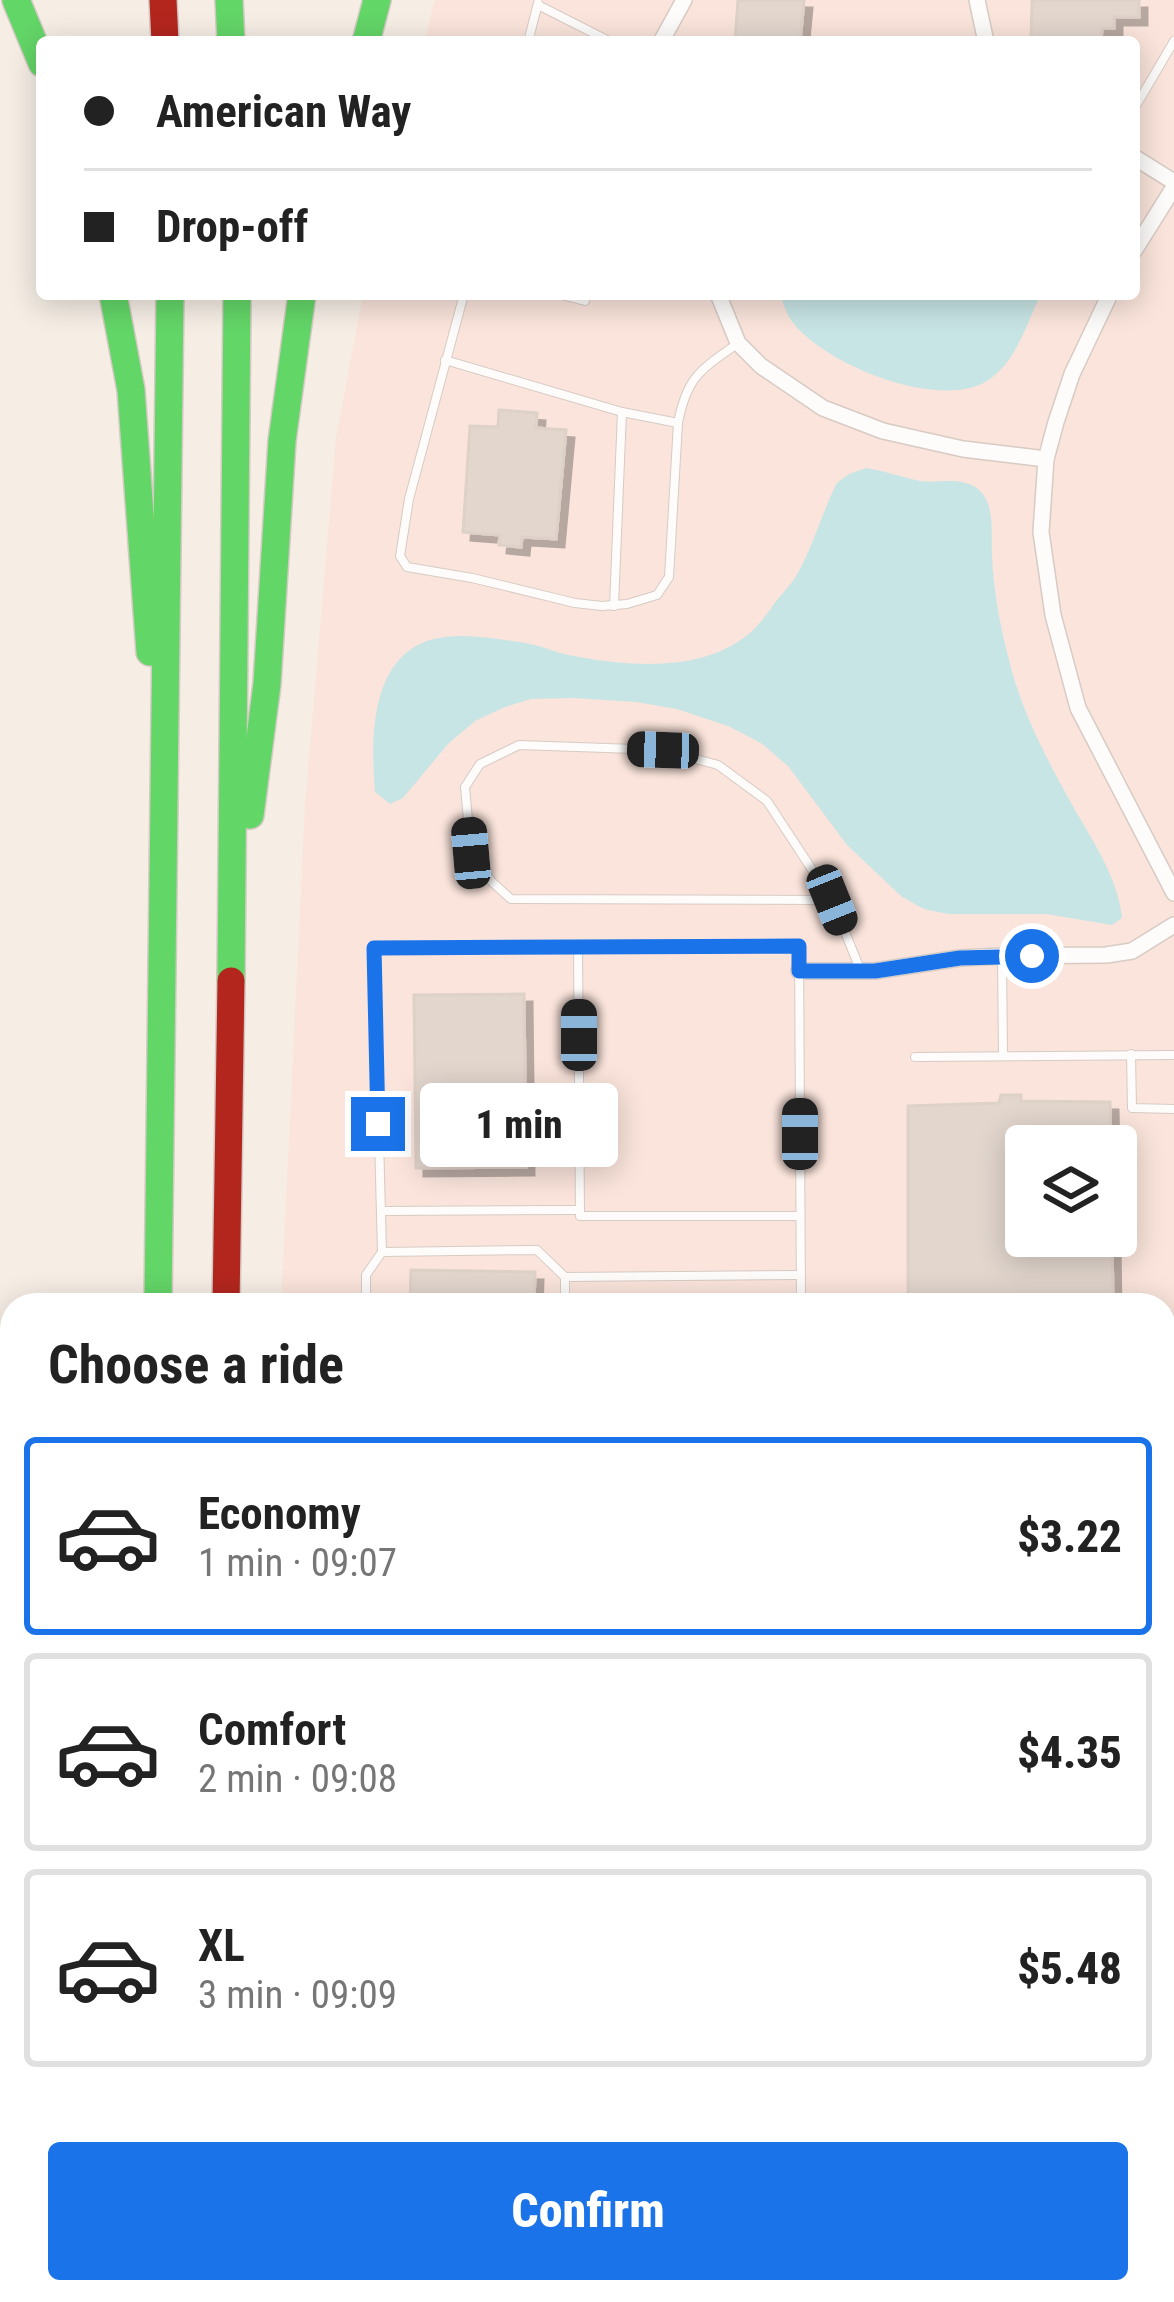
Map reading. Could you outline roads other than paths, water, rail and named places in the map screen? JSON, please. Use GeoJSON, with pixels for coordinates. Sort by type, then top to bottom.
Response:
{"type":"FeatureCollection","features":[{"type":"Feature","properties":{"kind":"highway"},"geometry":{"type":"LineString","coordinates":[[16,0],[36,48]]}},
{"type":"Feature","properties":{"kind":"highway"},"geometry":{"type":"LineString","coordinates":[[163,0],[165,36]]}},
{"type":"Feature","properties":{"kind":"highway"},"geometry":{"type":"LineString","coordinates":[[229,0],[231,36]]}},
{"type":"Feature","properties":{"kind":"highway"},"geometry":{"type":"LineString","coordinates":[[368,36],[377,0]]}},
{"type":"Feature","properties":{"kind":"highway"},"geometry":{"type":"LineString","coordinates":[[114,300],[130,390],[165,854]]}},
{"type":"Feature","properties":{"kind":"highway"},"geometry":{"type":"LineString","coordinates":[[158,1293],[170,300]]}},
{"type":"Feature","properties":{"kind":"highway"},"geometry":{"type":"LineString","coordinates":[[226,1293],[237,300]]}},
{"type":"Feature","properties":{"kind":"highway"},"geometry":{"type":"LineString","coordinates":[[232,946],[267,684],[282,441],[301,300]]}},
{"type":"Feature","properties":{"kind":"street"},"geometry":{"type":"LineString","coordinates":[[664,36],[683,0]]}},
{"type":"Feature","properties":{"kind":"street"},"geometry":{"type":"LineString","coordinates":[[977,0],[985,36]]}},
{"type":"Feature","properties":{"kind":"street"},"geometry":{"type":"LineString","coordinates":[[1140,161],[1174,185],[1140,241]]}},
{"type":"Feature","properties":{"kind":"street"},"geometry":{"type":"LineString","coordinates":[[720,300],[738,343],[761,366],[823,408],[883,431],[963,449],[1046,459]]}},
{"type":"Feature","properties":{"kind":"street"},"geometry":{"type":"LineString","coordinates":[[1107,300],[1072,374],[1046,459],[1041,532],[1053,615],[1078,707],[1174,893]]}},
{"type":"Feature","properties":{"kind":"street"},"geometry":{"type":"LineString","coordinates":[[799,971],[860,971],[1002,956],[1106,955],[1132,951],[1174,925]]}},
{"type":"Feature","properties":{"kind":"lane"},"geometry":{"type":"LineString","coordinates":[[530,36],[538,2],[600,36]]}},
{"type":"Feature","properties":{"kind":"lane"},"geometry":{"type":"LineString","coordinates":[[1140,99],[1174,41]]}},
{"type":"Feature","properties":{"kind":"lane"},"geometry":{"type":"LineString","coordinates":[[462,300],[409,499],[400,556],[407,567],[575,603],[614,606],[657,595],[669,577],[682,401],[690,381],[738,343]]}},
{"type":"Feature","properties":{"kind":"lane"},"geometry":{"type":"LineString","coordinates":[[445,360],[622,412],[677,423]]}},
{"type":"Feature","properties":{"kind":"lane"},"geometry":{"type":"LineString","coordinates":[[614,606],[622,412]]}},
{"type":"Feature","properties":{"kind":"lane"},"geometry":{"type":"LineString","coordinates":[[832,900],[511,899],[471,853],[465,787],[480,764],[519,745],[663,750],[718,765],[767,801],[832,900],[860,971]]}},
{"type":"Feature","properties":{"kind":"lane"},"geometry":{"type":"LineString","coordinates":[[366,1293],[366,1275],[382,1252],[374,948],[799,946],[801,1293]]}},
{"type":"Feature","properties":{"kind":"lane"},"geometry":{"type":"LineString","coordinates":[[578,947],[580,1216],[800,1216]]}},
{"type":"Feature","properties":{"kind":"lane"},"geometry":{"type":"LineString","coordinates":[[1002,956],[1004,1056]]}},
{"type":"Feature","properties":{"kind":"lane"},"geometry":{"type":"LineString","coordinates":[[1131,1054],[1132,1108],[1174,1109]]}},
{"type":"Feature","properties":{"kind":"lane"},"geometry":{"type":"LineString","coordinates":[[914,1057],[1174,1055]]}},
{"type":"Feature","properties":{"kind":"lane"},"geometry":{"type":"LineString","coordinates":[[381,1211],[580,1210]]}},
{"type":"Feature","properties":{"kind":"lane"},"geometry":{"type":"LineString","coordinates":[[382,1252],[537,1250],[565,1276],[801,1275]]}},
{"type":"Feature","properties":{"kind":"lane"},"geometry":{"type":"LineString","coordinates":[[565,1276],[565,1293]]}},
{"type":"Feature","properties":{"kind":"water"},"geometry":{"type":"Polygon","coordinates":[[[782,300],[1038,300],[1006,364],[987,381],[966,389],[912,386],[854,367],[806,336],[782,300]]]}},
{"type":"Feature","properties":{"kind":"water"},"geometry":{"type":"Polygon","coordinates":[[[866,468],[920,481],[968,484],[986,499],[997,606],[1013,675],[1042,748],[1109,872],[1122,918],[1112,925],[1046,914],[948,914],[924,909],[902,897],[847,845],[788,766],[761,743],[677,709],[636,702],[531,699],[475,721],[448,744],[403,798],[390,804],[375,792],[378,704],[395,665],[410,650],[441,637],[466,636],[636,664],[678,662],[718,652],[762,621],[798,572],[837,483],[866,468]]]}}]}
